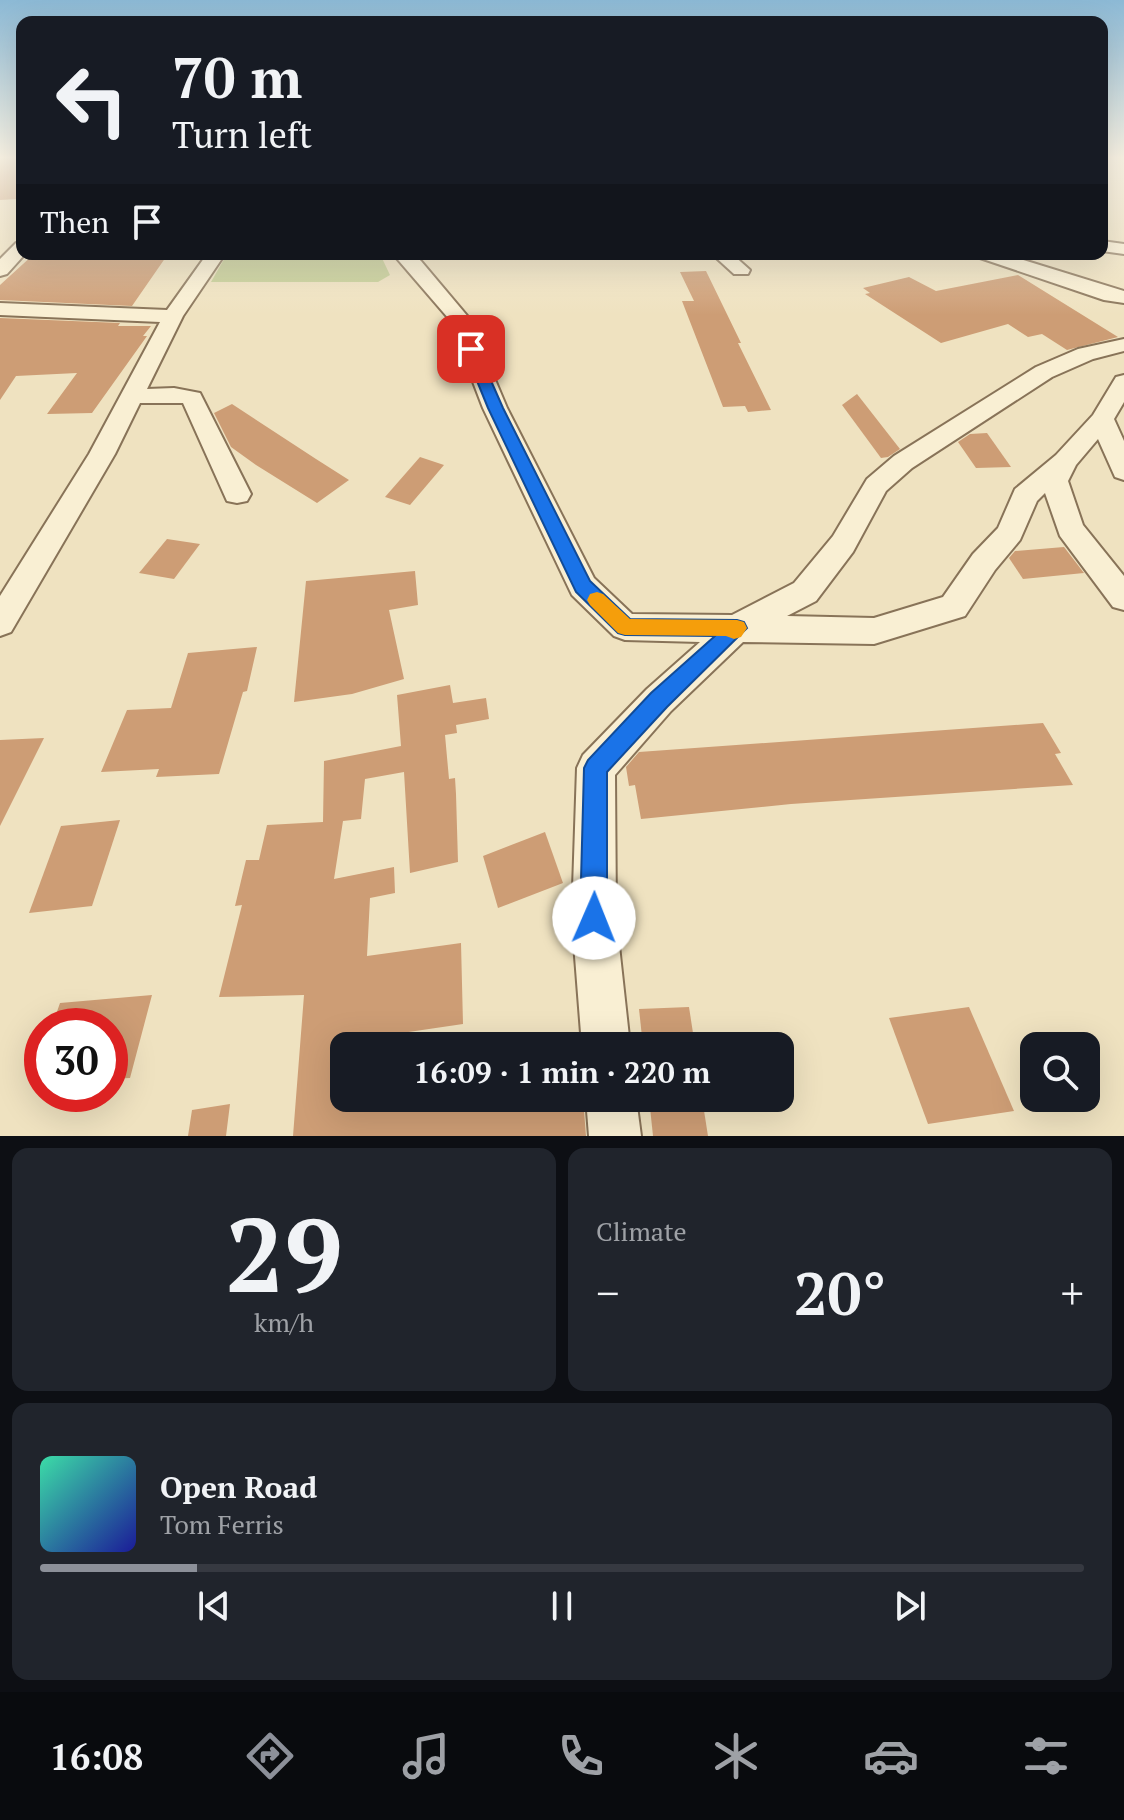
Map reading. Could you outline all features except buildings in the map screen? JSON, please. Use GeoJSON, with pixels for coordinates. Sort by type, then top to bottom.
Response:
{"type":"FeatureCollection","features":[{"type":"Feature","properties":{"kind":"street"},"geometry":{"type":"LineString","coordinates":[[0,270],[16,253]]}},
{"type":"Feature","properties":{"kind":"street"},"geometry":{"type":"LineString","coordinates":[[0,623],[135,396],[173,316],[212,260]]}},
{"type":"Feature","properties":{"kind":"street"},"geometry":{"type":"LineString","coordinates":[[409,260],[459,318],[495,408],[583,586],[625,627],[874,631],[954,607],[984,562],[1010,533],[1025,496],[1065,461],[1102,419],[1124,382]]}},
{"type":"Feature","properties":{"kind":"street"},"geometry":{"type":"LineString","coordinates":[[728,260],[741,270]]}},
{"type":"Feature","properties":{"kind":"street"},"geometry":{"type":"LineString","coordinates":[[1004,260],[1120,299]]}},
{"type":"Feature","properties":{"kind":"street"},"geometry":{"type":"LineString","coordinates":[[0,309],[173,316]]}},
{"type":"Feature","properties":{"kind":"street"},"geometry":{"type":"LineString","coordinates":[[605,1032],[594,918],[596,768],[659,700],[737,628],[805,592],[843,544],[876,485],[903,462],[1044,372],[1086,354],[1124,345]]}},
{"type":"Feature","properties":{"kind":"street"},"geometry":{"type":"LineString","coordinates":[[135,396],[192,398],[237,494]]}},
{"type":"Feature","properties":{"kind":"street"},"geometry":{"type":"LineString","coordinates":[[1102,419],[1124,471]]}},
{"type":"Feature","properties":{"kind":"street"},"geometry":{"type":"LineString","coordinates":[[1065,461],[1055,481],[1070,529],[1124,598]]}},
{"type":"Feature","properties":{"kind":"street"},"geometry":{"type":"LineString","coordinates":[[612,1112],[615,1136]]}},
{"type":"Feature","properties":{"kind":"green space"},"geometry":{"type":"Polygon","coordinates":[[[224,260],[383,260],[390,275],[378,282],[211,282],[224,260]]]}},
{"type":"Feature","properties":{"kind":"slow traffic"},"geometry":{"type":"LineString","coordinates":[[597,600],[625,627],[737,628],[734,631]]}},
{"type":"Feature","properties":{"kind":"route"},"geometry":{"type":"LineString","coordinates":[[471,349],[495,408],[583,586],[625,627],[737,628],[659,700],[596,768],[594,918]]}}]}
